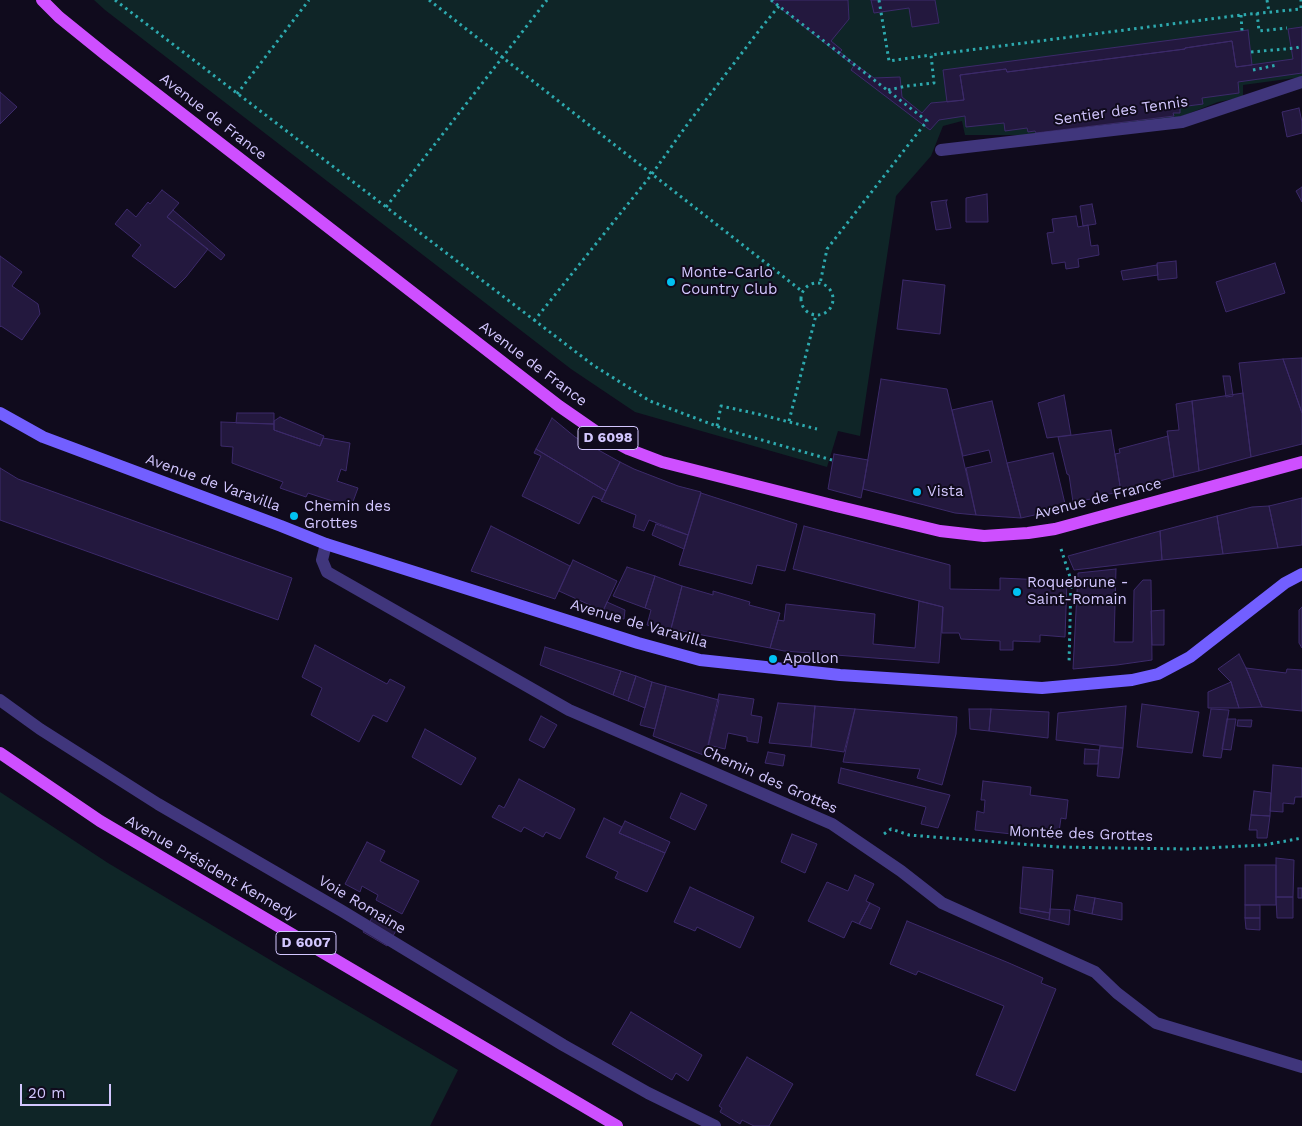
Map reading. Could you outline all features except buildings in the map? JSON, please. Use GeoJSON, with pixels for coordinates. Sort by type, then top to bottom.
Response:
{"type":"FeatureCollection","features":[{"type":"Feature","properties":{"kind":"main road","name":"Avenue de France"},"geometry":{"type":"LineString","coordinates":[[42,0],[59,17],[98,48],[559,406],[598,433],[628,449],[662,462],[940,531],[984,536],[1055,529],[1302,462]]}},
{"type":"Feature","properties":{"kind":"main road","name":"Avenue Président Kennedy"},"geometry":{"type":"LineString","coordinates":[[0,753],[100,821],[617,1126]]}},
{"type":"Feature","properties":{"kind":"street","name":"Sentier des Tennis"},"geometry":{"type":"LineString","coordinates":[[941,150],[1182,122],[1302,82]]}},
{"type":"Feature","properties":{"kind":"street","name":"Avenue de Varavilla"},"geometry":{"type":"LineString","coordinates":[[0,413],[43,437],[326,544],[638,643],[700,660],[840,675],[1042,688],[1132,680],[1158,674],[1190,657],[1285,583],[1302,574]]}},
{"type":"Feature","properties":{"kind":"street","name":"Chemin des Grottes"},"geometry":{"type":"LineString","coordinates":[[326,544],[322,560],[326,572],[569,710],[832,824],[901,871],[942,902],[1094,972],[1117,993],[1156,1023],[1302,1067]]}},
{"type":"Feature","properties":{"kind":"street","name":"Voie Romaine"},"geometry":{"type":"LineString","coordinates":[[0,700],[40,729],[158,804],[342,911],[563,1045],[648,1093],[715,1126]]}},
{"type":"Feature","properties":{"kind":"path"},"geometry":{"type":"LineString","coordinates":[[115,0],[593,365],[650,401],[717,426],[832,460]]}},
{"type":"Feature","properties":{"kind":"path"},"geometry":{"type":"LineString","coordinates":[[237,94],[309,0]]}},
{"type":"Feature","properties":{"kind":"path"},"geometry":{"type":"LineString","coordinates":[[429,0],[803,292]]}},
{"type":"Feature","properties":{"kind":"path"},"geometry":{"type":"LineString","coordinates":[[386,207],[547,0]]}},
{"type":"Feature","properties":{"kind":"path"},"geometry":{"type":"LineString","coordinates":[[772,0],[927,121],[827,249],[820,284]]}},
{"type":"Feature","properties":{"kind":"path"},"geometry":{"type":"LineString","coordinates":[[879,0],[889,61],[1256,13],[1301,9],[1301,0]]}},
{"type":"Feature","properties":{"kind":"path"},"geometry":{"type":"LineString","coordinates":[[1267,0],[1269,12]]}},
{"type":"Feature","properties":{"kind":"path"},"geometry":{"type":"LineString","coordinates":[[534,321],[652,174],[760,28],[779,6]]}},
{"type":"Feature","properties":{"kind":"path"},"geometry":{"type":"LineString","coordinates":[[1256,13],[1259,31],[1287,28]]}},
{"type":"Feature","properties":{"kind":"path"},"geometry":{"type":"LineString","coordinates":[[1241,15],[1242,31]]}},
{"type":"Feature","properties":{"kind":"path"},"geometry":{"type":"LineString","coordinates":[[1250,52],[1302,46]]}},
{"type":"Feature","properties":{"kind":"path"},"geometry":{"type":"LineString","coordinates":[[888,90],[934,82],[931,55]]}},
{"type":"Feature","properties":{"kind":"path"},"geometry":{"type":"LineString","coordinates":[[820,284],[832,294],[833,299],[829,309],[816,315],[810,314],[801,302],[803,292],[810,285],[820,284]]}},
{"type":"Feature","properties":{"kind":"path"},"geometry":{"type":"LineString","coordinates":[[789,422],[816,315]]}},
{"type":"Feature","properties":{"kind":"path"},"geometry":{"type":"LineString","coordinates":[[717,426],[721,406],[817,429]]}},
{"type":"Feature","properties":{"kind":"path"},"geometry":{"type":"LineString","coordinates":[[1055,529],[1071,580],[1069,685]]}},
{"type":"Feature","properties":{"kind":"path","name":"Montée des Grottes"},"geometry":{"type":"LineString","coordinates":[[864,847],[891,829],[909,836],[1069,848],[1187,849],[1264,844],[1302,838]]}},
{"type":"Feature","properties":{"kind":"green space","name":"Monte-Carlo Country Club"},"geometry":{"type":"Polygon","coordinates":[[[94,0],[1302,0],[1302,77],[1243,85],[1243,97],[1218,102],[1180,117],[1041,135],[965,135],[962,121],[943,126],[931,156],[896,196],[860,436],[838,431],[827,467],[635,412],[571,369],[94,0]]]}},
{"type":"Feature","properties":{"kind":"green space"},"geometry":{"type":"Polygon","coordinates":[[[0,792],[108,863],[458,1070],[430,1126],[0,1126],[0,792]]]}},
{"type":"Feature","properties":{"kind":"place","name":"Monte-Carlo Country Club"},"geometry":{"type":"Point","coordinates":[671,282]}},
{"type":"Feature","properties":{"kind":"place","name":"Vista"},"geometry":{"type":"Point","coordinates":[917,492]}},
{"type":"Feature","properties":{"kind":"place","name":"Chemin des Grottes"},"geometry":{"type":"Point","coordinates":[294,516]}},
{"type":"Feature","properties":{"kind":"place","name":"Roquebrune - Saint-Romain"},"geometry":{"type":"Point","coordinates":[1017,592]}},
{"type":"Feature","properties":{"kind":"place","name":"Apollon"},"geometry":{"type":"Point","coordinates":[773,659]}}]}
